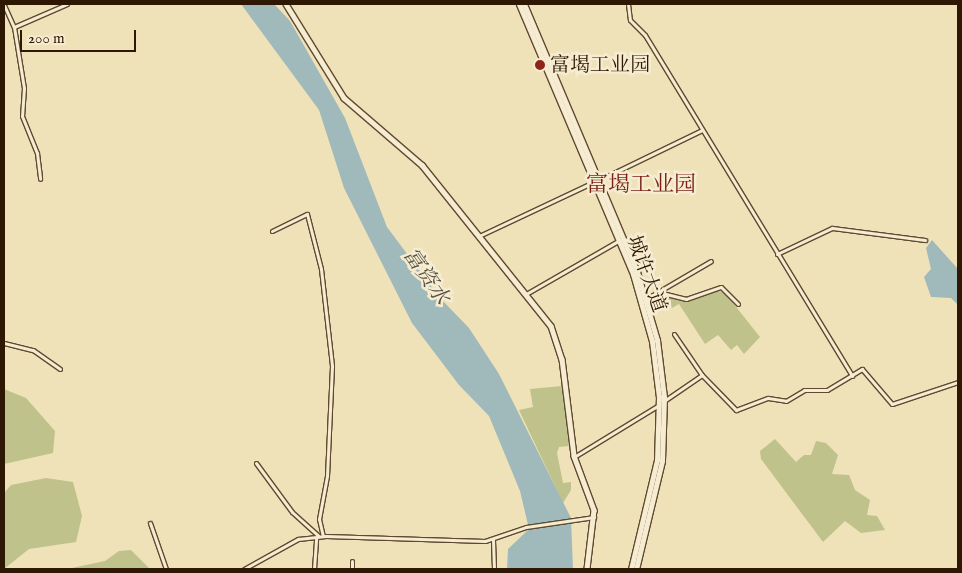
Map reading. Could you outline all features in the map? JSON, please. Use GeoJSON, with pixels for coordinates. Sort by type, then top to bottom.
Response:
{"type":"FeatureCollection","features":[{"type":"Feature","properties":{"kind":"main road","name":"城许大道"},"geometry":{"type":"LineString","coordinates":[[519,4],[646,299],[662,403],[659,482],[636,569]]}},
{"type":"Feature","properties":{"kind":"main road","name":"城许大道"},"geometry":{"type":"LineString","coordinates":[[524,4],[596,181],[649,328],[662,403],[653,487],[631,569]]}},
{"type":"Feature","properties":{"kind":"street"},"geometry":{"type":"LineString","coordinates":[[14,27],[67,4]]}},
{"type":"Feature","properties":{"kind":"street"},"geometry":{"type":"LineString","coordinates":[[286,4],[349,103],[413,155],[526,294],[558,343],[574,458],[595,517],[587,569]]}},
{"type":"Feature","properties":{"kind":"street"},"geometry":{"type":"LineString","coordinates":[[628,4],[630,20],[644,35],[852,376]]}},
{"type":"Feature","properties":{"kind":"street"},"geometry":{"type":"LineString","coordinates":[[4,5],[14,27],[24,88],[22,116],[37,153],[40,179]]}},
{"type":"Feature","properties":{"kind":"street"},"geometry":{"type":"LineString","coordinates":[[479,236],[702,130]]}},
{"type":"Feature","properties":{"kind":"street"},"geometry":{"type":"LineString","coordinates":[[272,231],[307,214],[321,271],[332,366],[327,476],[319,519],[320,537],[314,569]]}},
{"type":"Feature","properties":{"kind":"street"},"geometry":{"type":"LineString","coordinates":[[777,254],[832,228],[925,240]]}},
{"type":"Feature","properties":{"kind":"street"},"geometry":{"type":"LineString","coordinates":[[526,294],[619,241]]}},
{"type":"Feature","properties":{"kind":"street"},"geometry":{"type":"LineString","coordinates":[[646,299],[711,261]]}},
{"type":"Feature","properties":{"kind":"street"},"geometry":{"type":"LineString","coordinates":[[658,292],[686,299],[721,287],[738,304]]}},
{"type":"Feature","properties":{"kind":"street"},"geometry":{"type":"LineString","coordinates":[[674,334],[702,375],[736,410],[768,398],[786,401],[804,390],[827,390],[864,369],[892,404],[958,382]]}},
{"type":"Feature","properties":{"kind":"street"},"geometry":{"type":"LineString","coordinates":[[4,343],[33,350],[60,369]]}},
{"type":"Feature","properties":{"kind":"street"},"geometry":{"type":"LineString","coordinates":[[574,458],[662,403],[702,375]]}},
{"type":"Feature","properties":{"kind":"street"},"geometry":{"type":"LineString","coordinates":[[256,463],[292,512],[320,537]]}},
{"type":"Feature","properties":{"kind":"street"},"geometry":{"type":"LineString","coordinates":[[244,569],[293,540],[320,537],[493,540],[526,527],[572,517],[595,517]]}},
{"type":"Feature","properties":{"kind":"street"},"geometry":{"type":"LineString","coordinates":[[150,523],[166,569]]}},
{"type":"Feature","properties":{"kind":"street"},"geometry":{"type":"LineString","coordinates":[[493,540],[494,569]]}},
{"type":"Feature","properties":{"kind":"street"},"geometry":{"type":"LineString","coordinates":[[352,561],[352,569]]}},
{"type":"Feature","properties":{"kind":"green space"},"geometry":{"type":"Polygon","coordinates":[[[715,290],[725,293],[760,337],[744,354],[737,345],[731,350],[718,335],[705,344],[679,304],[672,308],[666,301],[653,310],[651,303],[663,297],[687,301],[715,290]]]}},
{"type":"Feature","properties":{"kind":"green space"},"geometry":{"type":"Polygon","coordinates":[[[562,386],[569,446],[559,447],[557,453],[563,483],[571,482],[571,490],[563,503],[519,410],[533,407],[530,389],[562,386]]]}},
{"type":"Feature","properties":{"kind":"green space"},"geometry":{"type":"Polygon","coordinates":[[[4,389],[26,398],[55,431],[53,453],[4,464],[4,389]]]}},
{"type":"Feature","properties":{"kind":"green space"},"geometry":{"type":"Polygon","coordinates":[[[775,439],[796,462],[804,455],[811,455],[816,441],[826,443],[838,455],[832,474],[849,475],[855,490],[870,500],[867,515],[877,516],[885,530],[861,533],[845,521],[823,542],[761,459],[760,451],[775,439]]]}},
{"type":"Feature","properties":{"kind":"green space"},"geometry":{"type":"Polygon","coordinates":[[[46,478],[73,482],[82,516],[76,542],[29,549],[4,569],[4,493],[11,485],[46,478]]]}},
{"type":"Feature","properties":{"kind":"green space"},"geometry":{"type":"Polygon","coordinates":[[[131,550],[150,569],[67,569],[105,561],[119,551],[131,550]]]}},
{"type":"Feature","properties":{"kind":"water"},"geometry":{"type":"Polygon","coordinates":[[[241,4],[274,4],[290,21],[345,118],[387,227],[440,298],[469,328],[499,374],[571,518],[573,569],[507,569],[508,549],[529,529],[520,491],[489,416],[459,385],[412,323],[344,188],[319,110],[241,4]]]}},
{"type":"Feature","properties":{"kind":"water"},"geometry":{"type":"Polygon","coordinates":[[[932,240],[958,269],[958,305],[951,298],[931,297],[924,277],[931,269],[926,248],[932,240]]]}},
{"type":"Feature","properties":{"kind":"place","name":"富堨工业园"},"geometry":{"type":"Point","coordinates":[540,65]}},
{"type":"Feature","properties":{"kind":"district","name":"富堨工业园"},"geometry":{"type":"Point","coordinates":[641,186]}},
{"type":"Feature","properties":{"kind":"water label","name":"富资水"},"geometry":{"type":"Point","coordinates":[425,277]}}]}
